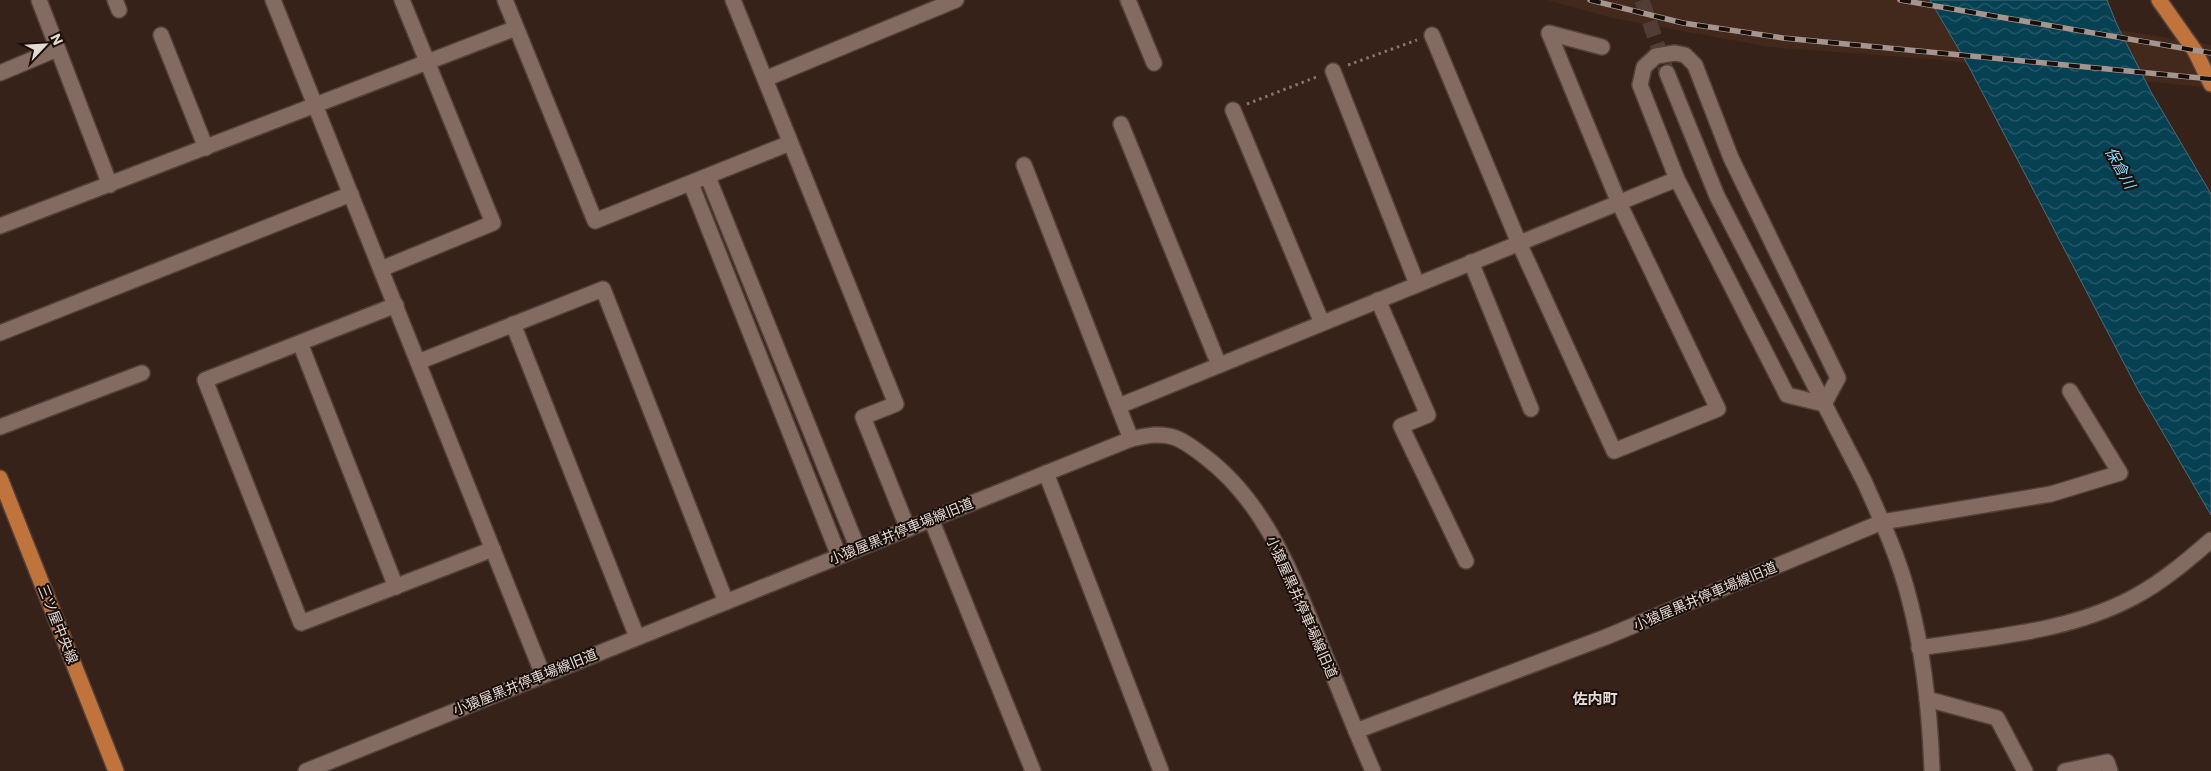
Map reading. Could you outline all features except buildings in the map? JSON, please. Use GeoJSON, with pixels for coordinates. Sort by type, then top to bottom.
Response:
{"type":"FeatureCollection","features":[{"type":"Feature","properties":{"kind":"main road"},"geometry":{"type":"LineString","coordinates":[[2159,0],[2194,50],[2211,84]]}},
{"type":"Feature","properties":{"kind":"main road","name":"三ツ屋中央線"},"geometry":{"type":"LineString","coordinates":[[0,478],[116,771]]}},
{"type":"Feature","properties":{"kind":"street"},"geometry":{"type":"LineString","coordinates":[[39,0],[110,185]]}},
{"type":"Feature","properties":{"kind":"street"},"geometry":{"type":"LineString","coordinates":[[273,0],[543,675]]}},
{"type":"Feature","properties":{"kind":"street"},"geometry":{"type":"LineString","coordinates":[[381,269],[493,224],[402,0]]}},
{"type":"Feature","properties":{"kind":"street"},"geometry":{"type":"LineString","coordinates":[[505,0],[595,221],[691,184],[790,142]]}},
{"type":"Feature","properties":{"kind":"street"},"geometry":{"type":"LineString","coordinates":[[733,0],[896,404],[863,417],[908,529]]}},
{"type":"Feature","properties":{"kind":"street"},"geometry":{"type":"LineString","coordinates":[[765,78],[956,0]]}},
{"type":"Feature","properties":{"kind":"street"},"geometry":{"type":"LineString","coordinates":[[1128,0],[1154,63]]}},
{"type":"Feature","properties":{"kind":"street"},"geometry":{"type":"LineString","coordinates":[[0,226],[516,28]]}},
{"type":"Feature","properties":{"kind":"street"},"geometry":{"type":"LineString","coordinates":[[1432,35],[1519,243],[1614,451],[1718,410],[1619,203],[1549,33],[1602,47]]}},
{"type":"Feature","properties":{"kind":"street"},"geometry":{"type":"LineString","coordinates":[[162,35],[206,148]]}},
{"type":"Feature","properties":{"kind":"street"},"geometry":{"type":"LineString","coordinates":[[0,73],[58,49]]}},
{"type":"Feature","properties":{"kind":"street"},"geometry":{"type":"LineString","coordinates":[[1675,53],[1685,55],[1695,65],[1731,158],[1838,378],[1824,404],[1787,395],[1677,179],[1640,85],[1644,67],[1656,56],[1675,53]]}},
{"type":"Feature","properties":{"kind":"street"},"geometry":{"type":"LineString","coordinates":[[1333,71],[1417,284]]}},
{"type":"Feature","properties":{"kind":"street"},"geometry":{"type":"LineString","coordinates":[[1667,73],[1716,196],[1864,481],[1882,522],[1909,598],[1927,698],[1932,771]]}},
{"type":"Feature","properties":{"kind":"street"},"geometry":{"type":"LineString","coordinates":[[1233,110],[1322,323]]}},
{"type":"Feature","properties":{"kind":"street"},"geometry":{"type":"LineString","coordinates":[[1122,124],[1219,365]]}},
{"type":"Feature","properties":{"kind":"street"},"geometry":{"type":"LineString","coordinates":[[1024,165],[1131,439]]}},
{"type":"Feature","properties":{"kind":"street"},"geometry":{"type":"LineString","coordinates":[[708,177],[858,548]]}},
{"type":"Feature","properties":{"kind":"street"},"geometry":{"type":"LineString","coordinates":[[1119,406],[1677,179]]}},
{"type":"Feature","properties":{"kind":"street"},"geometry":{"type":"LineString","coordinates":[[691,184],[839,556]]}},
{"type":"Feature","properties":{"kind":"street"},"geometry":{"type":"LineString","coordinates":[[0,333],[351,194]]}},
{"type":"Feature","properties":{"kind":"street"},"geometry":{"type":"LineString","coordinates":[[1471,262],[1531,409]]}},
{"type":"Feature","properties":{"kind":"street"},"geometry":{"type":"LineString","coordinates":[[418,362],[603,289],[726,602]]}},
{"type":"Feature","properties":{"kind":"street"},"geometry":{"type":"LineString","coordinates":[[1378,300],[1428,415],[1401,426],[1466,561]]}},
{"type":"Feature","properties":{"kind":"street"},"geometry":{"type":"LineString","coordinates":[[396,306],[205,380],[301,623],[493,549]]}},
{"type":"Feature","properties":{"kind":"street"},"geometry":{"type":"LineString","coordinates":[[513,324],[637,637]]}},
{"type":"Feature","properties":{"kind":"street"},"geometry":{"type":"LineString","coordinates":[[300,343],[396,586]]}},
{"type":"Feature","properties":{"kind":"street"},"geometry":{"type":"LineString","coordinates":[[0,427],[142,373]]}},
{"type":"Feature","properties":{"kind":"street","name":"小猿屋黒井停車場線旧道"},"geometry":{"type":"LineString","coordinates":[[306,771],[1131,439],[1158,434],[1174,437],[1188,444],[1218,467],[1248,498],[1269,531],[1294,580],[1356,731],[1606,637],[1882,522],[2052,494],[2120,473],[2070,391]]}},
{"type":"Feature","properties":{"kind":"street"},"geometry":{"type":"LineString","coordinates":[[1046,473],[1161,771]]}},
{"type":"Feature","properties":{"kind":"street"},"geometry":{"type":"LineString","coordinates":[[932,519],[1033,771]]}},
{"type":"Feature","properties":{"kind":"street"},"geometry":{"type":"LineString","coordinates":[[1919,648],[2045,628],[2078,620],[2134,597],[2174,570],[2206,545]]}},
{"type":"Feature","properties":{"kind":"street"},"geometry":{"type":"LineString","coordinates":[[1927,698],[1998,718],[2025,771]]}},
{"type":"Feature","properties":{"kind":"street"},"geometry":{"type":"LineString","coordinates":[[1356,731],[1373,771]]}},
{"type":"Feature","properties":{"kind":"street"},"geometry":{"type":"LineString","coordinates":[[2065,771],[2107,762],[2110,771]]}},
{"type":"Feature","properties":{"kind":"shaded area"},"geometry":{"type":"Polygon","coordinates":[[[1547,0],[1936,0],[2211,45],[2211,88],[1931,59],[1769,47],[1612,18],[1547,0]]]}},
{"type":"Feature","properties":{"kind":"water","name":"保倉川"},"geometry":{"type":"Polygon","coordinates":[[[1930,0],[2107,0],[2117,25],[2151,92],[2211,194],[2211,515],[2138,390],[1968,65],[1930,0]]]}},
{"type":"Feature","properties":{"kind":"tunnel"},"geometry":{"type":"LineString","coordinates":[[1642,0],[1667,73]]}},
{"type":"Feature","properties":{"kind":"railway"},"geometry":{"type":"LineString","coordinates":[[1590,0],[1683,23],[1783,38],[2211,79]]}},
{"type":"Feature","properties":{"kind":"railway"},"geometry":{"type":"LineString","coordinates":[[1900,0],[2211,53]]}},
{"type":"Feature","properties":{"kind":"district","name":"佐内町"},"geometry":{"type":"Point","coordinates":[1595,699]}}]}
